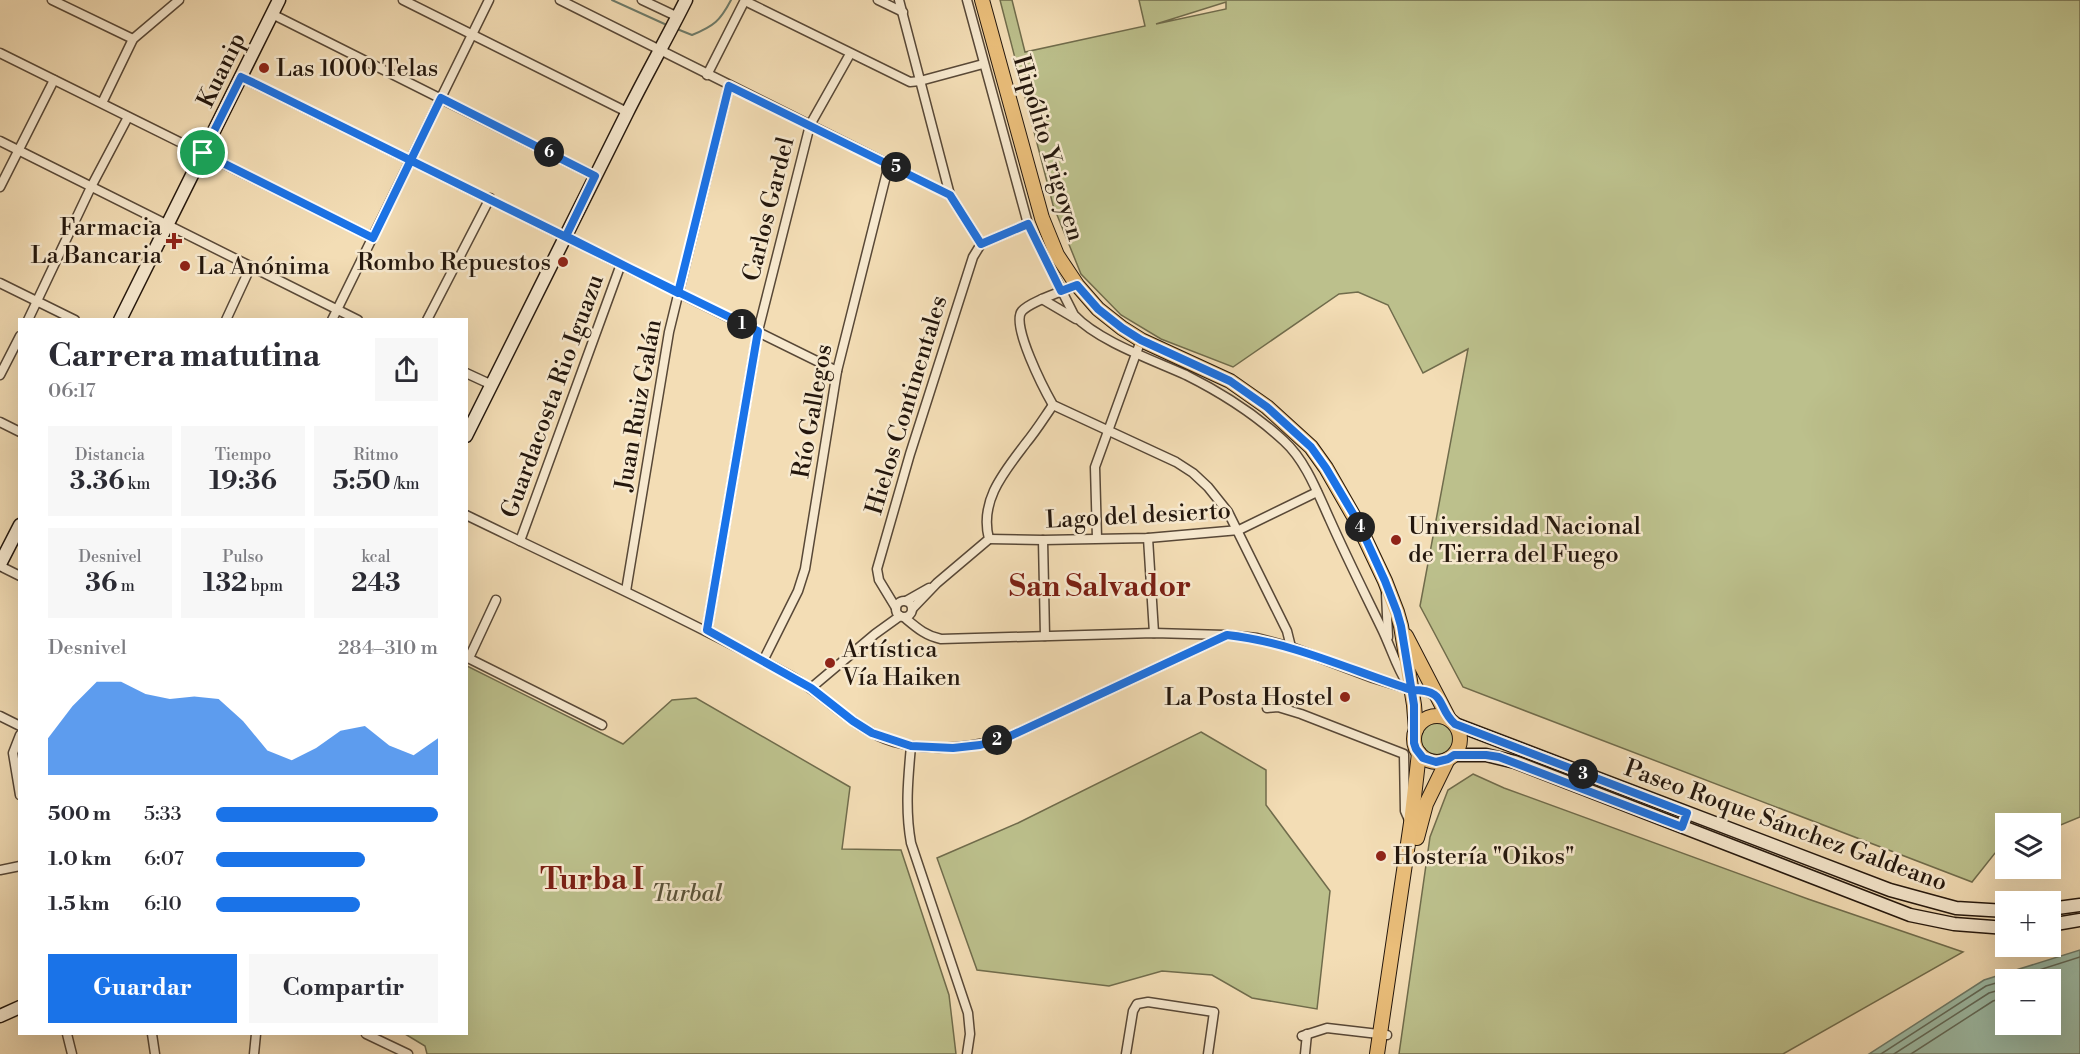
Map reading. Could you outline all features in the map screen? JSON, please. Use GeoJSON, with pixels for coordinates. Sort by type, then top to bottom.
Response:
{"type":"FeatureCollection","features":[{"type":"Feature","properties":{"kind":"main road","name":"Kuanip"},"geometry":{"type":"LineString","coordinates":[[121,318],[279,0]]}},
{"type":"Feature","properties":{"kind":"main road"},"geometry":{"type":"LineString","coordinates":[[468,432],[627,112],[686,0]]}},
{"type":"Feature","properties":{"kind":"main road","name":"Hipólito Yrigoyen"},"geometry":{"type":"LineString","coordinates":[[982,0],[1042,218],[1057,255],[1077,285],[1098,309],[1139,347],[1230,381],[1290,427],[1311,447],[1345,500],[1385,581],[1401,626],[1452,721]]}},
{"type":"Feature","properties":{"kind":"main road"},"geometry":{"type":"LineString","coordinates":[[0,565],[18,529]]}},
{"type":"Feature","properties":{"kind":"main road","name":"Hipólito Yrigoyen"},"geometry":{"type":"LineString","coordinates":[[1401,626],[1416,730]]}},
{"type":"Feature","properties":{"kind":"main road"},"geometry":{"type":"LineString","coordinates":[[1377,1054],[1383,1034],[1416,840],[1426,804],[1460,743],[1460,736],[1452,721],[1434,716],[1420,723],[1416,730],[1414,743],[1411,823],[1383,1034],[1385,1054]]}},
{"type":"Feature","properties":{"kind":"main road","name":"Paseo Roque Sánchez Galdeano"},"geometry":{"type":"LineString","coordinates":[[1452,721],[1890,890],[1956,908],[1995,910]]}},
{"type":"Feature","properties":{"kind":"main road"},"geometry":{"type":"LineString","coordinates":[[1413,752],[1436,762],[1451,757]]}},
{"type":"Feature","properties":{"kind":"main road","name":"Paseo Roque Sánchez Galdeano"},"geometry":{"type":"LineString","coordinates":[[1451,757],[1486,755],[1507,760],[1910,915],[1954,924],[1995,927]]}},
{"type":"Feature","properties":{"kind":"main road"},"geometry":{"type":"LineString","coordinates":[[1682,827],[1687,813]]}},
{"type":"Feature","properties":{"kind":"main road"},"geometry":{"type":"LineString","coordinates":[[2061,908],[2080,905]]}},
{"type":"Feature","properties":{"kind":"main road"},"geometry":{"type":"LineString","coordinates":[[1954,924],[1956,908]]}},
{"type":"Feature","properties":{"kind":"main road"},"geometry":{"type":"LineString","coordinates":[[2061,923],[2080,920]]}},
{"type":"Feature","properties":{"kind":"main road"},"geometry":{"type":"LineString","coordinates":[[0,1017],[18,1008]]}},
{"type":"Feature","properties":{"kind":"street"},"geometry":{"type":"LineString","coordinates":[[102,103],[133,39],[178,0]]}},
{"type":"Feature","properties":{"kind":"street"},"geometry":{"type":"LineString","coordinates":[[403,0],[627,112]]}},
{"type":"Feature","properties":{"kind":"street"},"geometry":{"type":"LineString","coordinates":[[333,318],[489,0]]}},
{"type":"Feature","properties":{"kind":"street"},"geometry":{"type":"LineString","coordinates":[[560,0],[950,195]]}},
{"type":"Feature","properties":{"kind":"street"},"geometry":{"type":"LineString","coordinates":[[642,0],[678,17]]}},
{"type":"Feature","properties":{"kind":"street"},"geometry":{"type":"LineString","coordinates":[[878,0],[903,12]]}},
{"type":"Feature","properties":{"kind":"street"},"geometry":{"type":"LineString","coordinates":[[899,0],[950,195],[981,244],[1028,224]]}},
{"type":"Feature","properties":{"kind":"street"},"geometry":{"type":"LineString","coordinates":[[967,0],[1028,224],[1061,291],[1074,315],[1080,321]]}},
{"type":"Feature","properties":{"kind":"street"},"geometry":{"type":"LineString","coordinates":[[57,1],[133,39]]}},
{"type":"Feature","properties":{"kind":"street"},"geometry":{"type":"LineString","coordinates":[[707,75],[745,1],[903,81],[920,81],[983,64]]}},
{"type":"Feature","properties":{"kind":"street"},"geometry":{"type":"LineString","coordinates":[[272,14],[595,176]]}},
{"type":"Feature","properties":{"kind":"street"},"geometry":{"type":"LineString","coordinates":[[0,53],[373,238]]}},
{"type":"Feature","properties":{"kind":"street","name":"Carlos Gardel"},"geometry":{"type":"LineString","coordinates":[[707,630],[758,331],[810,125],[850,54]]}},
{"type":"Feature","properties":{"kind":"street"},"geometry":{"type":"LineString","coordinates":[[241,77],[837,370]]}},
{"type":"Feature","properties":{"kind":"street"},"geometry":{"type":"LineString","coordinates":[[0,187],[54,80]]}},
{"type":"Feature","properties":{"kind":"street","name":"Juan Ruiz Galán"},"geometry":{"type":"LineString","coordinates":[[626,591],[678,293],[729,86]]}},
{"type":"Feature","properties":{"kind":"street"},"geometry":{"type":"LineString","coordinates":[[29,318],[91,187],[129,117]]}},
{"type":"Feature","properties":{"kind":"street"},"geometry":{"type":"LineString","coordinates":[[0,141],[354,318]]}},
{"type":"Feature","properties":{"kind":"street","name":"Río Gallegos"},"geometry":{"type":"LineString","coordinates":[[762,661],[798,591],[805,569],[837,370],[890,164]]}},
{"type":"Feature","properties":{"kind":"street"},"geometry":{"type":"LineString","coordinates":[[428,318],[489,198]]}},
{"type":"Feature","properties":{"kind":"street","name":"Hielos Continentales"},"geometry":{"type":"LineString","coordinates":[[879,580],[877,569],[910,454],[973,256],[981,244]]}},
{"type":"Feature","properties":{"kind":"street","name":"Guardacosta Rio Iguazu"},"geometry":{"type":"LineString","coordinates":[[520,541],[621,264]]}},
{"type":"Feature","properties":{"kind":"street"},"geometry":{"type":"LineString","coordinates":[[227,318],[251,266]]}},
{"type":"Feature","properties":{"kind":"street"},"geometry":{"type":"LineString","coordinates":[[0,283],[71,318]]}},
{"type":"Feature","properties":{"kind":"street"},"geometry":{"type":"LineString","coordinates":[[1077,285],[1022,310],[1019,322],[1042,388],[1053,405],[1176,462],[1193,473],[1222,502],[1239,530],[1287,631],[1291,647]]}},
{"type":"Feature","properties":{"kind":"street"},"geometry":{"type":"LineString","coordinates":[[1042,299],[1080,321],[1139,347],[1195,380],[1248,413],[1294,451],[1317,492],[1388,641],[1397,668],[1412,690]]}},
{"type":"Feature","properties":{"kind":"street"},"geometry":{"type":"LineString","coordinates":[[0,375],[18,340]]}},
{"type":"Feature","properties":{"kind":"street"},"geometry":{"type":"LineString","coordinates":[[1097,538],[1095,467],[1139,347]]}},
{"type":"Feature","properties":{"kind":"street"},"geometry":{"type":"LineString","coordinates":[[468,374],[492,385]]}},
{"type":"Feature","properties":{"kind":"street"},"geometry":{"type":"LineString","coordinates":[[811,688],[899,613],[911,613],[937,583],[989,539],[986,515],[994,488],[1053,405]]}},
{"type":"Feature","properties":{"kind":"street"},"geometry":{"type":"LineString","coordinates":[[0,422],[18,431]]}},
{"type":"Feature","properties":{"kind":"street","name":"Lago del desierto"},"geometry":{"type":"LineString","coordinates":[[989,539],[1148,537],[1239,530],[1317,492]]}},
{"type":"Feature","properties":{"kind":"street"},"geometry":{"type":"LineString","coordinates":[[468,516],[707,630],[811,688],[872,733],[911,746],[953,748],[980,745],[1006,738],[1227,635]]}},
{"type":"Feature","properties":{"kind":"street"},"geometry":{"type":"LineString","coordinates":[[1148,537],[1154,633]]}},
{"type":"Feature","properties":{"kind":"street"},"geometry":{"type":"LineString","coordinates":[[1043,540],[1045,636]]}},
{"type":"Feature","properties":{"kind":"street"},"geometry":{"type":"LineString","coordinates":[[0,565],[18,575]]}},
{"type":"Feature","properties":{"kind":"street"},"geometry":{"type":"LineString","coordinates":[[879,580],[911,604],[913,608]]}},
{"type":"Feature","properties":{"kind":"street"},"geometry":{"type":"LineString","coordinates":[[879,580],[899,613],[931,637],[941,639],[1154,633],[1257,638],[1291,647],[1383,681],[1412,690],[1426,691],[1440,698]]}},
{"type":"Feature","properties":{"kind":"street"},"geometry":{"type":"LineString","coordinates":[[1385,581],[1388,641]]}},
{"type":"Feature","properties":{"kind":"street"},"geometry":{"type":"LineString","coordinates":[[899,613],[899,602],[937,583]]}},
{"type":"Feature","properties":{"kind":"street"},"geometry":{"type":"LineString","coordinates":[[496,600],[468,658],[602,725]]}},
{"type":"Feature","properties":{"kind":"street"},"geometry":{"type":"LineString","coordinates":[[1383,681],[1394,675],[1397,668]]}},
{"type":"Feature","properties":{"kind":"street"},"geometry":{"type":"LineString","coordinates":[[1267,708],[1278,707],[1413,752]]}},
{"type":"Feature","properties":{"kind":"street"},"geometry":{"type":"LineString","coordinates":[[0,716],[18,725]]}},
{"type":"Feature","properties":{"kind":"street"},"geometry":{"type":"LineString","coordinates":[[18,740],[13,753],[18,783]]}},
{"type":"Feature","properties":{"kind":"street"},"geometry":{"type":"LineString","coordinates":[[911,746],[906,795],[907,821],[911,843],[968,1013],[970,1034],[967,1054]]}},
{"type":"Feature","properties":{"kind":"street"},"geometry":{"type":"LineString","coordinates":[[0,870],[18,866]]}},
{"type":"Feature","properties":{"kind":"street"},"geometry":{"type":"LineString","coordinates":[[1126,1054],[1133,1011],[1137,1004],[1148,1002],[1214,1012],[1208,1054]]}},
{"type":"Feature","properties":{"kind":"street"},"geometry":{"type":"LineString","coordinates":[[1305,1054],[1305,1035],[1327,1028],[1383,1034]]}},
{"type":"Feature","properties":{"kind":"street"},"geometry":{"type":"LineString","coordinates":[[68,1035],[72,1054]]}},
{"type":"Feature","properties":{"kind":"street"},"geometry":{"type":"LineString","coordinates":[[152,1035],[155,1054]]}},
{"type":"Feature","properties":{"kind":"street"},"geometry":{"type":"LineString","coordinates":[[254,1054],[256,1035]]}},
{"type":"Feature","properties":{"kind":"street"},"geometry":{"type":"LineString","coordinates":[[368,1035],[408,1054]]}},
{"type":"Feature","properties":{"kind":"green space"},"geometry":{"type":"Polygon","coordinates":[[[1000,0],[1012,0],[1025,52],[1145,26],[1139,0],[2080,0],[2080,817],[2061,825],[2061,813],[1995,813],[1995,853],[1972,882],[1463,687],[1420,606],[1468,349],[1423,373],[1388,305],[1358,292],[1339,294],[1233,367],[1161,339],[1121,315],[1081,274],[1053,205],[1000,0]],[[1226,2],[1156,24],[1226,9],[1226,2]]]}},
{"type":"Feature","properties":{"kind":"green space","name":"Turbal"},"geometry":{"type":"Polygon","coordinates":[[[468,666],[623,744],[672,700],[696,698],[850,787],[842,849],[901,850],[949,995],[956,1054],[427,1054],[425,1046],[407,1035],[468,1035],[468,666]]]}},
{"type":"Feature","properties":{"kind":"green space"},"geometry":{"type":"Polygon","coordinates":[[[1436,720],[1449,725],[1454,738],[1449,751],[1436,756],[1423,751],[1418,738],[1423,725],[1436,720]]]}},
{"type":"Feature","properties":{"kind":"green space"},"geometry":{"type":"Polygon","coordinates":[[[1201,732],[1266,770],[1266,805],[1330,891],[1317,1009],[1252,998],[1212,975],[1162,971],[1109,986],[977,970],[937,858],[1018,823],[1201,732]]]}},
{"type":"Feature","properties":{"kind":"green space"},"geometry":{"type":"Polygon","coordinates":[[[1473,774],[1504,788],[1808,899],[1963,952],[1783,1054],[1399,1054],[1430,837],[1448,790],[1473,774]]]}},
{"type":"Feature","properties":{"kind":"water"},"geometry":{"type":"Polygon","coordinates":[[[2080,950],[2080,1054],[1869,1054],[1984,980],[1995,977],[1995,1035],[2061,1035],[2061,969],[2019,969],[2080,950]]]}},
{"type":"Feature","properties":{"kind":"waterway"},"geometry":{"type":"LineString","coordinates":[[612,0],[669,26]]}},
{"type":"Feature","properties":{"kind":"waterway"},"geometry":{"type":"LineString","coordinates":[[677,29],[692,35],[706,29],[720,18],[731,0]]}},
{"type":"Feature","properties":{"kind":"place","name":"Las 1000 Telas"},"geometry":{"type":"Point","coordinates":[264,68]}},
{"type":"Feature","properties":{"kind":"place","name":"Farmacia La Bancaria"},"geometry":{"type":"Point","coordinates":[174,241]}},
{"type":"Feature","properties":{"kind":"place","name":"Rombo Repuestos"},"geometry":{"type":"Point","coordinates":[563,262]}},
{"type":"Feature","properties":{"kind":"place","name":"La Anónima"},"geometry":{"type":"Point","coordinates":[185,266]}},
{"type":"Feature","properties":{"kind":"place","name":"Universidad Nacional de Tierra del Fuego"},"geometry":{"type":"Point","coordinates":[1396,540]}},
{"type":"Feature","properties":{"kind":"place","name":"Artística Vía Haiken"},"geometry":{"type":"Point","coordinates":[830,663]}},
{"type":"Feature","properties":{"kind":"place","name":"La Posta Hostel"},"geometry":{"type":"Point","coordinates":[1345,697]}},
{"type":"Feature","properties":{"kind":"place","name":"Hostería \"Oikos\""},"geometry":{"type":"Point","coordinates":[1381,856]}},
{"type":"Feature","properties":{"kind":"district","name":"San Salvador"},"geometry":{"type":"Point","coordinates":[1100,586]}},
{"type":"Feature","properties":{"kind":"district","name":"Turba I"},"geometry":{"type":"Point","coordinates":[592,879]}},
{"type":"Feature","properties":{"kind":"route"},"geometry":{"type":"LineString","coordinates":[[203,153],[241,77],[256,84],[411,160],[489,198],[556,231],[678,293],[758,331],[707,630],[811,688],[872,733],[911,746],[953,748],[980,745],[1006,738],[1043,722],[1227,635],[1257,638],[1291,647],[1373,678],[1412,690],[1426,691],[1440,698],[1449,719],[1455,724],[1687,813],[1682,827],[1499,757],[1454,755],[1436,762],[1423,758],[1414,743],[1416,730],[1414,705],[1412,690],[1401,626],[1397,612],[1358,522],[1311,447],[1267,407],[1230,381],[1141,340],[1122,328],[1098,309],[1077,285],[1061,291],[1028,224],[981,244],[950,195],[729,86],[678,293],[566,236],[595,176],[441,98],[411,160],[373,238],[203,153]]}}]}
